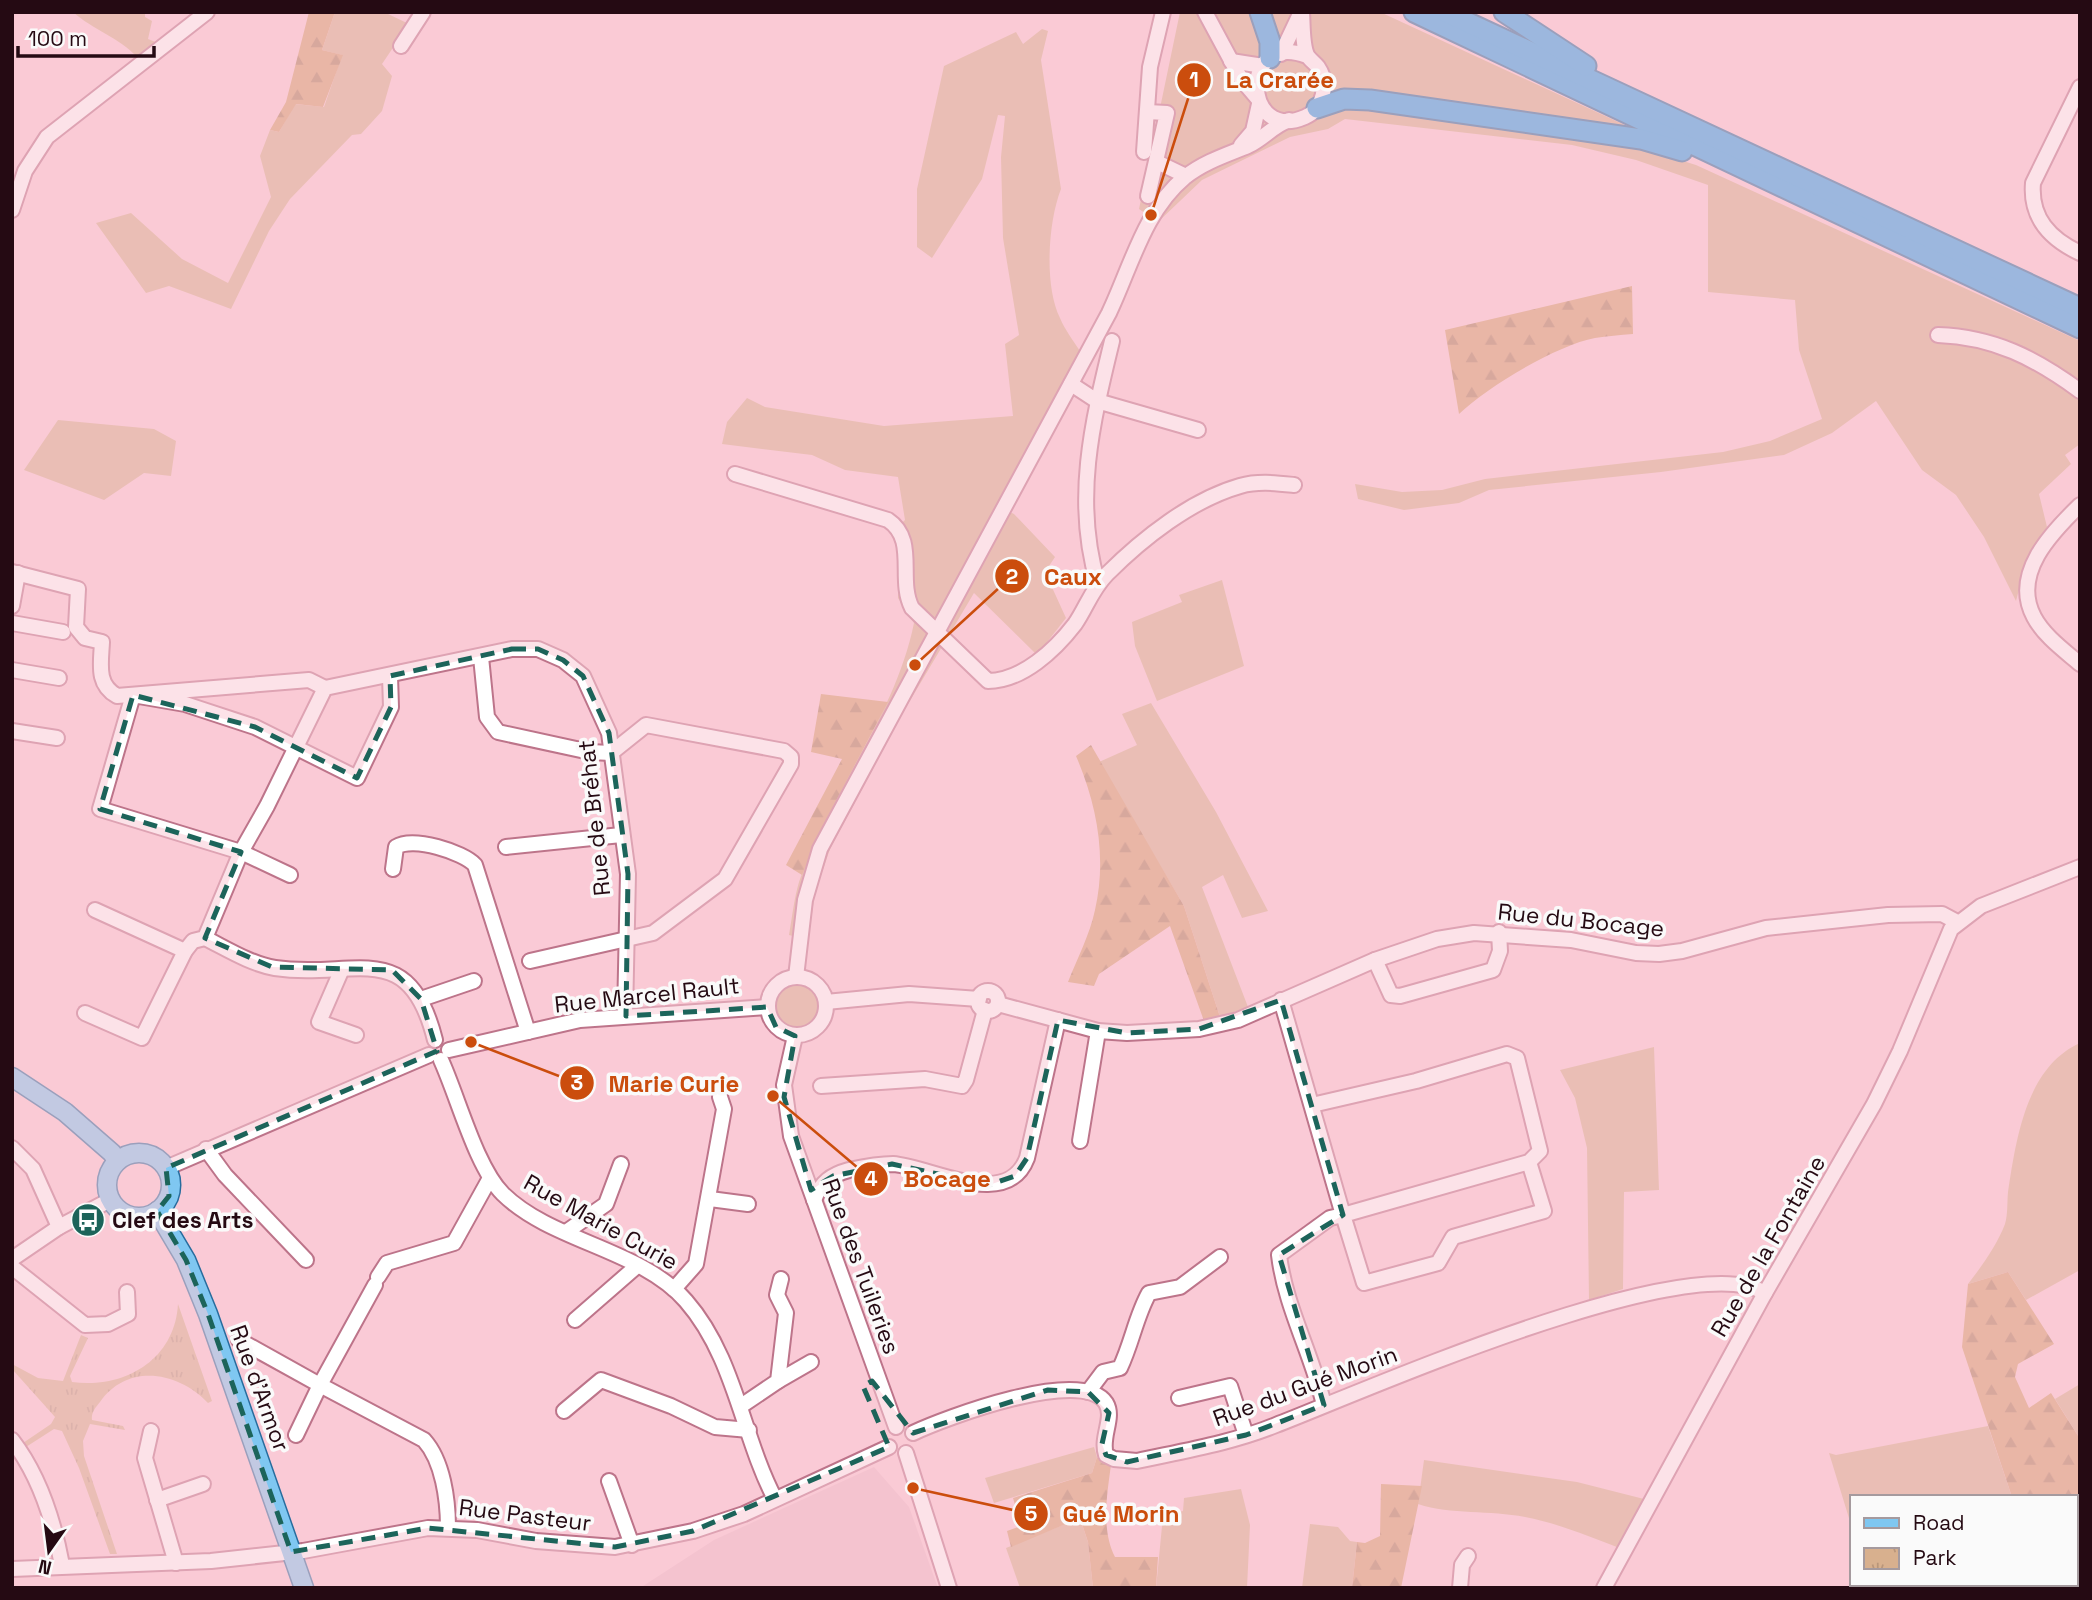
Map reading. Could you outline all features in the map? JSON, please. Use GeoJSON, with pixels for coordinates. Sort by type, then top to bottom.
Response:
{"type":"FeatureCollection","features":[{"type":"Feature","properties":{"kind":"highway"},"geometry":{"type":"LineString","coordinates":[[1260,12],[1270,42],[1271,59]]}},
{"type":"Feature","properties":{"kind":"highway"},"geometry":{"type":"LineString","coordinates":[[1414,12],[2080,328]]}},
{"type":"Feature","properties":{"kind":"highway"},"geometry":{"type":"LineString","coordinates":[[1445,12],[2080,308]]}},
{"type":"Feature","properties":{"kind":"highway"},"geometry":{"type":"LineString","coordinates":[[1504,12],[1577,61],[1674,118]]}},
{"type":"Feature","properties":{"kind":"highway"},"geometry":{"type":"LineString","coordinates":[[1317,108],[1344,99],[1370,100],[1641,139],[1765,180]]}},
{"type":"Feature","properties":{"kind":"main road"},"geometry":{"type":"LineString","coordinates":[[12,1077],[65,1112],[112,1153],[117,1161]]}},
{"type":"Feature","properties":{"kind":"main road"},"geometry":{"type":"LineString","coordinates":[[143,1153],[160,1161],[166,1168],[171,1186],[169,1196],[157,1211],[136,1217],[117,1209],[110,1200],[107,1180],[117,1161],[125,1156],[143,1153]]}},
{"type":"Feature","properties":{"kind":"main road","name":"Rue d'Armor"},"geometry":{"type":"LineString","coordinates":[[157,1211],[186,1260],[208,1314],[304,1588]]}},
{"type":"Feature","properties":{"kind":"street"},"geometry":{"type":"LineString","coordinates":[[12,210],[25,171],[47,138],[207,12]]}},
{"type":"Feature","properties":{"kind":"street"},"geometry":{"type":"LineString","coordinates":[[401,46],[423,12]]}},
{"type":"Feature","properties":{"kind":"street"},"geometry":{"type":"LineString","coordinates":[[1144,152],[1150,66],[1163,12]]}},
{"type":"Feature","properties":{"kind":"street"},"geometry":{"type":"LineString","coordinates":[[1205,12],[1231,61],[1259,102],[1272,116],[1289,120]]}},
{"type":"Feature","properties":{"kind":"street"},"geometry":{"type":"LineString","coordinates":[[1238,148],[1253,131],[1259,102],[1257,78],[1301,12]]}},
{"type":"Feature","properties":{"kind":"street"},"geometry":{"type":"LineString","coordinates":[[1301,12],[1307,57]]}},
{"type":"Feature","properties":{"kind":"street"},"geometry":{"type":"LineString","coordinates":[[796,977],[808,880],[820,849],[1071,384],[1125,279],[1148,223],[1167,194],[1186,176],[1238,148],[1248,146],[1277,125],[1303,118],[1317,108],[1322,97],[1322,74],[1307,57],[1297,52],[1271,59],[1231,61]]}},
{"type":"Feature","properties":{"kind":"street"},"geometry":{"type":"LineString","coordinates":[[2080,86],[2033,183],[2032,193],[2039,222],[2063,245],[2080,253]]}},
{"type":"Feature","properties":{"kind":"street"},"geometry":{"type":"LineString","coordinates":[[1147,111],[1167,113],[1148,196]]}},
{"type":"Feature","properties":{"kind":"street"},"geometry":{"type":"LineString","coordinates":[[1157,162],[1186,176]]}},
{"type":"Feature","properties":{"kind":"street"},"geometry":{"type":"LineString","coordinates":[[1938,335],[1973,337],[2011,349],[2080,391]]}},
{"type":"Feature","properties":{"kind":"street"},"geometry":{"type":"LineString","coordinates":[[1098,584],[1092,564],[1084,496],[1087,448],[1112,341]]}},
{"type":"Feature","properties":{"kind":"street"},"geometry":{"type":"LineString","coordinates":[[1071,384],[1097,401],[1198,430]]}},
{"type":"Feature","properties":{"kind":"street"},"geometry":{"type":"LineString","coordinates":[[735,474],[888,520],[900,528],[905,541],[905,594],[912,608],[988,681],[1001,681],[1035,663],[1051,650],[1075,623],[1098,584],[1186,511],[1221,493],[1264,482],[1294,485]]}},
{"type":"Feature","properties":{"kind":"street"},"geometry":{"type":"LineString","coordinates":[[2080,505],[2052,533],[2039,551],[2027,591],[2034,618],[2080,664]]}},
{"type":"Feature","properties":{"kind":"street"},"geometry":{"type":"LineString","coordinates":[[12,606],[15,572],[78,589],[76,627],[85,638],[102,642],[101,679],[108,690],[117,695],[309,680],[325,688],[241,852],[205,938]]}},
{"type":"Feature","properties":{"kind":"street"},"geometry":{"type":"LineString","coordinates":[[12,623],[63,632]]}},
{"type":"Feature","properties":{"kind":"street","name":"Rue de Bréhat"},"geometry":{"type":"LineString","coordinates":[[325,688],[453,664],[512,649],[538,649],[563,660],[583,676],[594,695],[609,733],[628,874],[625,1016]]}},
{"type":"Feature","properties":{"kind":"street"},"geometry":{"type":"LineString","coordinates":[[481,657],[487,717],[498,732],[590,752],[611,753],[646,725],[784,751],[791,757],[791,764],[725,879],[653,933],[530,961]]}},
{"type":"Feature","properties":{"kind":"street"},"geometry":{"type":"LineString","coordinates":[[12,670],[59,678]]}},
{"type":"Feature","properties":{"kind":"street"},"geometry":{"type":"LineString","coordinates":[[133,695],[185,704],[256,727],[357,778],[391,707],[390,676]]}},
{"type":"Feature","properties":{"kind":"street"},"geometry":{"type":"LineString","coordinates":[[133,695],[100,809],[241,852],[290,875]]}},
{"type":"Feature","properties":{"kind":"street"},"geometry":{"type":"LineString","coordinates":[[12,731],[57,738]]}},
{"type":"Feature","properties":{"kind":"street"},"geometry":{"type":"LineString","coordinates":[[506,847],[621,835]]}},
{"type":"Feature","properties":{"kind":"street"},"geometry":{"type":"LineString","coordinates":[[393,869],[396,848],[407,844],[458,853],[475,865],[528,1032]]}},
{"type":"Feature","properties":{"kind":"street"},"geometry":{"type":"LineString","coordinates":[[1957,922],[1981,906],[2080,867]]}},
{"type":"Feature","properties":{"kind":"street"},"geometry":{"type":"LineString","coordinates":[[95,910],[185,951]]}},
{"type":"Feature","properties":{"kind":"street","name":"Rue du Bocage"},"geometry":{"type":"LineString","coordinates":[[826,1002],[909,994],[987,1004],[1098,1031],[1126,1033],[1199,1029],[1238,1020],[1375,960],[1437,939],[1499,933],[1659,954],[1682,951],[1766,928],[1942,914],[1957,922]]}},
{"type":"Feature","properties":{"kind":"street","name":"Rue de la Fontaine"},"geometry":{"type":"LineString","coordinates":[[1604,1588],[1765,1293],[1874,1104],[1900,1052],[1946,939],[1957,922]]}},
{"type":"Feature","properties":{"kind":"street"},"geometry":{"type":"LineString","coordinates":[[1375,960],[1391,995],[1400,996],[1493,970],[1500,951],[1499,933]]}},
{"type":"Feature","properties":{"kind":"street"},"geometry":{"type":"LineString","coordinates":[[85,1013],[142,1038],[185,951],[193,941],[205,938],[239,956],[272,967],[392,970],[408,983],[421,999],[435,1040],[444,1041],[439,1055]]}},
{"type":"Feature","properties":{"kind":"street"},"geometry":{"type":"LineString","coordinates":[[342,969],[319,1022],[356,1035]]}},
{"type":"Feature","properties":{"kind":"street"},"geometry":{"type":"LineString","coordinates":[[796,977],[816,984],[826,1002],[826,1013],[815,1030],[795,1036],[776,1027],[767,1007],[775,986],[796,977]]}},
{"type":"Feature","properties":{"kind":"street"},"geometry":{"type":"LineString","coordinates":[[421,999],[474,981]]}},
{"type":"Feature","properties":{"kind":"street"},"geometry":{"type":"LineString","coordinates":[[1282,1000],[1364,1283],[1438,1263],[1453,1237],[1544,1211],[1529,1162]]}},
{"type":"Feature","properties":{"kind":"street"},"geometry":{"type":"LineString","coordinates":[[821,1086],[913,1080],[962,1086],[987,1004]]}},
{"type":"Feature","properties":{"kind":"street","name":"Rue Marcel Rault"},"geometry":{"type":"LineString","coordinates":[[166,1168],[206,1149],[439,1055],[580,1020],[767,1007]]}},
{"type":"Feature","properties":{"kind":"street"},"geometry":{"type":"LineString","coordinates":[[803,1170],[832,1176],[892,1164],[989,1185],[1015,1176],[1027,1158],[1058,1020]]}},
{"type":"Feature","properties":{"kind":"street"},"geometry":{"type":"LineString","coordinates":[[1080,1141],[1098,1031]]}},
{"type":"Feature","properties":{"kind":"street","name":"Rue des Tuileries"},"geometry":{"type":"LineString","coordinates":[[795,1036],[786,1072],[784,1097],[792,1136],[896,1427]]}},
{"type":"Feature","properties":{"kind":"street"},"geometry":{"type":"LineString","coordinates":[[1312,1105],[1416,1081],[1507,1054],[1517,1058],[1541,1151],[1529,1162],[1330,1218],[1279,1255],[1287,1293],[1314,1365],[1324,1405]]}},
{"type":"Feature","properties":{"kind":"street","name":"Rue Marie Curie"},"geometry":{"type":"LineString","coordinates":[[439,1055],[490,1178],[504,1195],[524,1210],[637,1266],[674,1289],[688,1302],[710,1338],[741,1406],[775,1499]]}},
{"type":"Feature","properties":{"kind":"street"},"geometry":{"type":"LineString","coordinates":[[674,1289],[696,1264],[710,1199],[712,1167],[724,1109],[720,1097]]}},
{"type":"Feature","properties":{"kind":"street"},"geometry":{"type":"LineString","coordinates":[[12,1148],[33,1169],[58,1227]]}},
{"type":"Feature","properties":{"kind":"street"},"geometry":{"type":"LineString","coordinates":[[206,1149],[225,1175],[306,1260]]}},
{"type":"Feature","properties":{"kind":"street"},"geometry":{"type":"LineString","coordinates":[[566,1232],[606,1204],[621,1164]]}},
{"type":"Feature","properties":{"kind":"street"},"geometry":{"type":"LineString","coordinates":[[814,1200],[819,1186],[832,1176]]}},
{"type":"Feature","properties":{"kind":"street"},"geometry":{"type":"LineString","coordinates":[[296,1434],[387,1263],[454,1243],[490,1178]]}},
{"type":"Feature","properties":{"kind":"street"},"geometry":{"type":"LineString","coordinates":[[710,1199],[748,1204]]}},
{"type":"Feature","properties":{"kind":"street"},"geometry":{"type":"LineString","coordinates":[[12,1259],[58,1227],[110,1200]]}},
{"type":"Feature","properties":{"kind":"street"},"geometry":{"type":"LineString","coordinates":[[912,1433],[980,1409],[1048,1390],[1065,1388],[1088,1392],[1103,1372],[1120,1368],[1149,1293],[1180,1287],[1220,1257]]}},
{"type":"Feature","properties":{"kind":"street"},"geometry":{"type":"LineString","coordinates":[[575,1320],[637,1266]]}},
{"type":"Feature","properties":{"kind":"street"},"geometry":{"type":"LineString","coordinates":[[12,1267],[85,1325],[107,1324],[128,1314],[127,1292]]}},
{"type":"Feature","properties":{"kind":"street"},"geometry":{"type":"LineString","coordinates":[[778,1381],[786,1313],[777,1295],[781,1279]]}},
{"type":"Feature","properties":{"kind":"street","name":"Rue du Gué Morin"},"geometry":{"type":"LineString","coordinates":[[1088,1392],[1106,1403],[1109,1413],[1102,1444],[1106,1455],[1114,1460],[1137,1461],[1246,1435],[1600,1303],[1648,1292],[1706,1286],[1745,1285],[1765,1293]]}},
{"type":"Feature","properties":{"kind":"street"},"geometry":{"type":"LineString","coordinates":[[239,1340],[425,1440],[433,1450],[445,1486],[448,1528]]}},
{"type":"Feature","properties":{"kind":"street"},"geometry":{"type":"LineString","coordinates":[[741,1406],[811,1362]]}},
{"type":"Feature","properties":{"kind":"street"},"geometry":{"type":"LineString","coordinates":[[564,1411],[601,1380],[671,1406],[715,1427],[749,1430]]}},
{"type":"Feature","properties":{"kind":"street"},"geometry":{"type":"LineString","coordinates":[[1179,1398],[1230,1386],[1246,1435]]}},
{"type":"Feature","properties":{"kind":"street"},"geometry":{"type":"LineString","coordinates":[[896,1427],[906,1428],[912,1433],[913,1447],[906,1452],[898,1453],[889,1447],[888,1435],[896,1427]]}},
{"type":"Feature","properties":{"kind":"street"},"geometry":{"type":"LineString","coordinates":[[151,1432],[145,1458],[176,1563]]}},
{"type":"Feature","properties":{"kind":"street"},"geometry":{"type":"LineString","coordinates":[[12,1440],[31,1471],[46,1505],[62,1565]]}},
{"type":"Feature","properties":{"kind":"street","name":"Rue Pasteur"},"geometry":{"type":"LineString","coordinates":[[12,1569],[62,1565],[176,1563],[292,1552],[417,1530],[448,1528],[578,1546],[632,1545],[693,1531],[775,1499],[889,1447]]}},
{"type":"Feature","properties":{"kind":"street"},"geometry":{"type":"LineString","coordinates":[[906,1452],[949,1588]]}},
{"type":"Feature","properties":{"kind":"street"},"geometry":{"type":"LineString","coordinates":[[609,1481],[632,1545]]}},
{"type":"Feature","properties":{"kind":"street"},"geometry":{"type":"LineString","coordinates":[[158,1500],[203,1483]]}},
{"type":"Feature","properties":{"kind":"street"},"geometry":{"type":"LineString","coordinates":[[1460,1588],[1462,1565],[1468,1556]]}},
{"type":"Feature","properties":{"kind":"highlighted area"},"geometry":{"type":"Polygon","coordinates":[[[512,649],[538,649],[563,660],[583,676],[609,733],[628,874],[626,1016],[767,1007],[776,1027],[795,1036],[784,1097],[811,1190],[833,1176],[892,1164],[989,1185],[1015,1176],[1027,1158],[1058,1020],[1127,1033],[1199,1029],[1281,1000],[1343,1215],[1279,1255],[1324,1405],[1246,1435],[1127,1462],[1106,1455],[1102,1444],[1109,1413],[1088,1392],[1048,1390],[913,1433],[872,1381],[863,1386],[889,1447],[693,1531],[615,1547],[428,1528],[291,1552],[208,1314],[186,1260],[157,1211],[169,1196],[166,1168],[437,1051],[421,999],[392,970],[272,967],[205,938],[241,852],[100,809],[133,695],[255,727],[357,778],[391,707],[390,676],[512,649]]]}},
{"type":"Feature","properties":{"kind":"shaded area"},"geometry":{"type":"Polygon","coordinates":[[[874,1467],[909,1507],[938,1588],[640,1588],[714,1540],[874,1467]]]}},
{"type":"Feature","properties":{"kind":"green space"},"geometry":{"type":"Polygon","coordinates":[[[73,12],[145,12],[145,17],[152,21],[148,39],[158,43],[138,58],[123,44],[73,12]]]}},
{"type":"Feature","properties":{"kind":"green space"},"geometry":{"type":"Polygon","coordinates":[[[309,12],[335,12],[322,50],[343,55],[323,107],[296,104],[279,132],[270,130],[286,102],[309,12]]]}},
{"type":"Feature","properties":{"kind":"green space"},"geometry":{"type":"Polygon","coordinates":[[[335,12],[386,13],[409,24],[382,64],[392,76],[382,111],[361,134],[352,135],[290,199],[269,231],[231,309],[169,286],[146,293],[96,223],[131,213],[182,259],[228,283],[271,197],[260,156],[270,130],[279,132],[295,104],[324,107],[342,55],[322,50],[335,12]]]}},
{"type":"Feature","properties":{"kind":"green space"},"geometry":{"type":"Polygon","coordinates":[[[1180,12],[1380,12],[1640,132],[1638,147],[1696,165],[2080,341],[2080,444],[2065,455],[2071,464],[2039,494],[2047,527],[2028,555],[2016,601],[1984,537],[1956,495],[1922,470],[1876,401],[1832,433],[1784,455],[1661,472],[1489,490],[1459,503],[1404,510],[1358,499],[1355,484],[1402,492],[1442,490],[1485,479],[1723,452],[1770,441],[1822,419],[1799,350],[1795,300],[1708,292],[1708,185],[1636,160],[1572,145],[1345,119],[1328,129],[1290,137],[1202,180],[1158,222],[1139,209],[1180,12]]]}},
{"type":"Feature","properties":{"kind":"green space"},"geometry":{"type":"Polygon","coordinates":[[[1042,29],[1048,31],[1041,60],[1061,189],[1051,236],[1052,289],[1062,322],[1080,351],[997,506],[1014,514],[1055,557],[1045,572],[1066,618],[1037,655],[974,593],[905,709],[830,849],[815,893],[808,940],[789,935],[797,888],[812,849],[877,723],[905,657],[914,623],[898,598],[899,548],[894,530],[905,520],[898,477],[845,470],[812,455],[722,444],[727,422],[747,398],[765,407],[884,426],[1013,416],[1005,344],[1019,335],[1003,238],[1001,157],[1005,116],[998,115],[982,179],[932,258],[917,247],[917,189],[944,66],[1016,32],[1023,44],[1042,29]]]}},
{"type":"Feature","properties":{"kind":"green space"},"geometry":{"type":"Polygon","coordinates":[[[1632,286],[1633,334],[1595,338],[1562,349],[1504,380],[1459,414],[1445,330],[1632,286]]]}},
{"type":"Feature","properties":{"kind":"green space"},"geometry":{"type":"Polygon","coordinates":[[[58,420],[154,429],[176,441],[171,476],[144,473],[104,500],[24,470],[58,420]]]}},
{"type":"Feature","properties":{"kind":"green space"},"geometry":{"type":"Polygon","coordinates":[[[1222,580],[1244,666],[1157,701],[1135,646],[1132,622],[1182,602],[1179,595],[1222,580]]]}},
{"type":"Feature","properties":{"kind":"green space"},"geometry":{"type":"Polygon","coordinates":[[[821,694],[888,702],[828,816],[802,875],[786,865],[842,759],[811,752],[821,694]]]}},
{"type":"Feature","properties":{"kind":"green space"},"geometry":{"type":"Polygon","coordinates":[[[1151,703],[1216,812],[1268,911],[1242,918],[1223,875],[1202,887],[1248,1007],[1220,1017],[1184,906],[1099,762],[1137,745],[1122,714],[1151,703]]]}},
{"type":"Feature","properties":{"kind":"green space"},"geometry":{"type":"Polygon","coordinates":[[[1091,745],[1184,906],[1220,1017],[1204,1021],[1170,926],[1099,974],[1094,986],[1068,982],[1090,928],[1100,870],[1098,832],[1090,793],[1076,756],[1091,745]]]}},
{"type":"Feature","properties":{"kind":"green space"},"geometry":{"type":"Polygon","coordinates":[[[797,985],[806,986],[813,991],[818,998],[818,1016],[813,1023],[806,1028],[797,1029],[788,1028],[781,1023],[776,1016],[775,1007],[776,998],[781,991],[788,986],[797,985]]]}},
{"type":"Feature","properties":{"kind":"green space"},"geometry":{"type":"Polygon","coordinates":[[[2080,1043],[2080,1270],[2026,1300],[2008,1272],[1968,1284],[1989,1255],[2005,1224],[2015,1150],[2027,1107],[2036,1087],[2047,1069],[2062,1054],[2080,1043]]]}},
{"type":"Feature","properties":{"kind":"green space"},"geometry":{"type":"Polygon","coordinates":[[[1654,1047],[1659,1190],[1624,1192],[1623,1289],[1589,1300],[1587,1148],[1575,1098],[1560,1070],[1654,1047]]]}},
{"type":"Feature","properties":{"kind":"green space"},"geometry":{"type":"Polygon","coordinates":[[[2008,1272],[2054,1344],[2018,1364],[2015,1377],[2029,1408],[2051,1393],[2080,1439],[2080,1588],[2003,1588],[2002,1586],[2078,1586],[2078,1495],[2011,1495],[1962,1347],[1968,1284],[2008,1272]]]}},
{"type":"Feature","properties":{"kind":"green space"},"geometry":{"type":"Polygon","coordinates":[[[178,1304],[212,1401],[208,1403],[183,1384],[154,1376],[125,1381],[111,1389],[95,1408],[92,1420],[123,1426],[125,1430],[90,1424],[83,1441],[84,1456],[117,1554],[110,1554],[79,1468],[62,1431],[54,1429],[26,1447],[23,1443],[51,1424],[55,1417],[12,1369],[12,1364],[38,1378],[63,1381],[81,1335],[88,1338],[70,1376],[72,1382],[92,1383],[128,1375],[157,1355],[168,1340],[175,1323],[178,1304]]]}},
{"type":"Feature","properties":{"kind":"green space"},"geometry":{"type":"Polygon","coordinates":[[[2080,1384],[2080,1439],[2055,1399],[2080,1384]]]}},
{"type":"Feature","properties":{"kind":"green space"},"geometry":{"type":"Polygon","coordinates":[[[1988,1426],[2011,1495],[1850,1495],[1850,1521],[1829,1453],[1836,1455],[1988,1426]]]}},
{"type":"Feature","properties":{"kind":"green space"},"geometry":{"type":"Polygon","coordinates":[[[1094,1447],[1097,1457],[1092,1473],[994,1503],[985,1478],[1094,1447]]]}},
{"type":"Feature","properties":{"kind":"green space"},"geometry":{"type":"Polygon","coordinates":[[[1097,1457],[1102,1463],[1111,1465],[1107,1524],[1115,1557],[1158,1557],[1156,1588],[1093,1588],[1088,1542],[1080,1518],[1011,1547],[1007,1531],[1021,1526],[1013,1498],[1092,1473],[1097,1457]]]}},
{"type":"Feature","properties":{"kind":"green space"},"geometry":{"type":"Polygon","coordinates":[[[1424,1460],[1577,1482],[1644,1499],[1646,1504],[1622,1549],[1537,1520],[1512,1515],[1444,1510],[1418,1504],[1424,1460]]]}},
{"type":"Feature","properties":{"kind":"green space"},"geometry":{"type":"Polygon","coordinates":[[[1381,1484],[1422,1486],[1401,1588],[1352,1588],[1357,1542],[1365,1543],[1380,1536],[1381,1484]]]}},
{"type":"Feature","properties":{"kind":"green space"},"geometry":{"type":"Polygon","coordinates":[[[1241,1489],[1250,1525],[1247,1588],[1156,1588],[1163,1516],[1183,1511],[1184,1498],[1241,1489]]]}},
{"type":"Feature","properties":{"kind":"green space"},"geometry":{"type":"Polygon","coordinates":[[[1080,1518],[1088,1542],[1093,1588],[1020,1588],[1006,1548],[1080,1518]]]}},
{"type":"Feature","properties":{"kind":"green space"},"geometry":{"type":"Polygon","coordinates":[[[1310,1524],[1338,1527],[1350,1541],[1357,1542],[1352,1588],[1302,1588],[1310,1524]]]}},
{"type":"Feature","properties":{"kind":"green space"},"geometry":{"type":"Polygon","coordinates":[[[1860,1586],[2000,1586],[1995,1588],[1860,1586]]]}},
{"type":"Feature","properties":{"kind":"place","name":"La Crarée"},"geometry":{"type":"Point","coordinates":[1151,215]}},
{"type":"Feature","properties":{"kind":"place","name":"Caux"},"geometry":{"type":"Point","coordinates":[915,665]}},
{"type":"Feature","properties":{"kind":"place","name":"Marie Curie"},"geometry":{"type":"Point","coordinates":[471,1042]}},
{"type":"Feature","properties":{"kind":"place","name":"Bocage"},"geometry":{"type":"Point","coordinates":[773,1096]}},
{"type":"Feature","properties":{"kind":"place","name":"Clef des Arts"},"geometry":{"type":"Point","coordinates":[88,1220]}},
{"type":"Feature","properties":{"kind":"place","name":"Gué Morin"},"geometry":{"type":"Point","coordinates":[913,1488]}}]}
